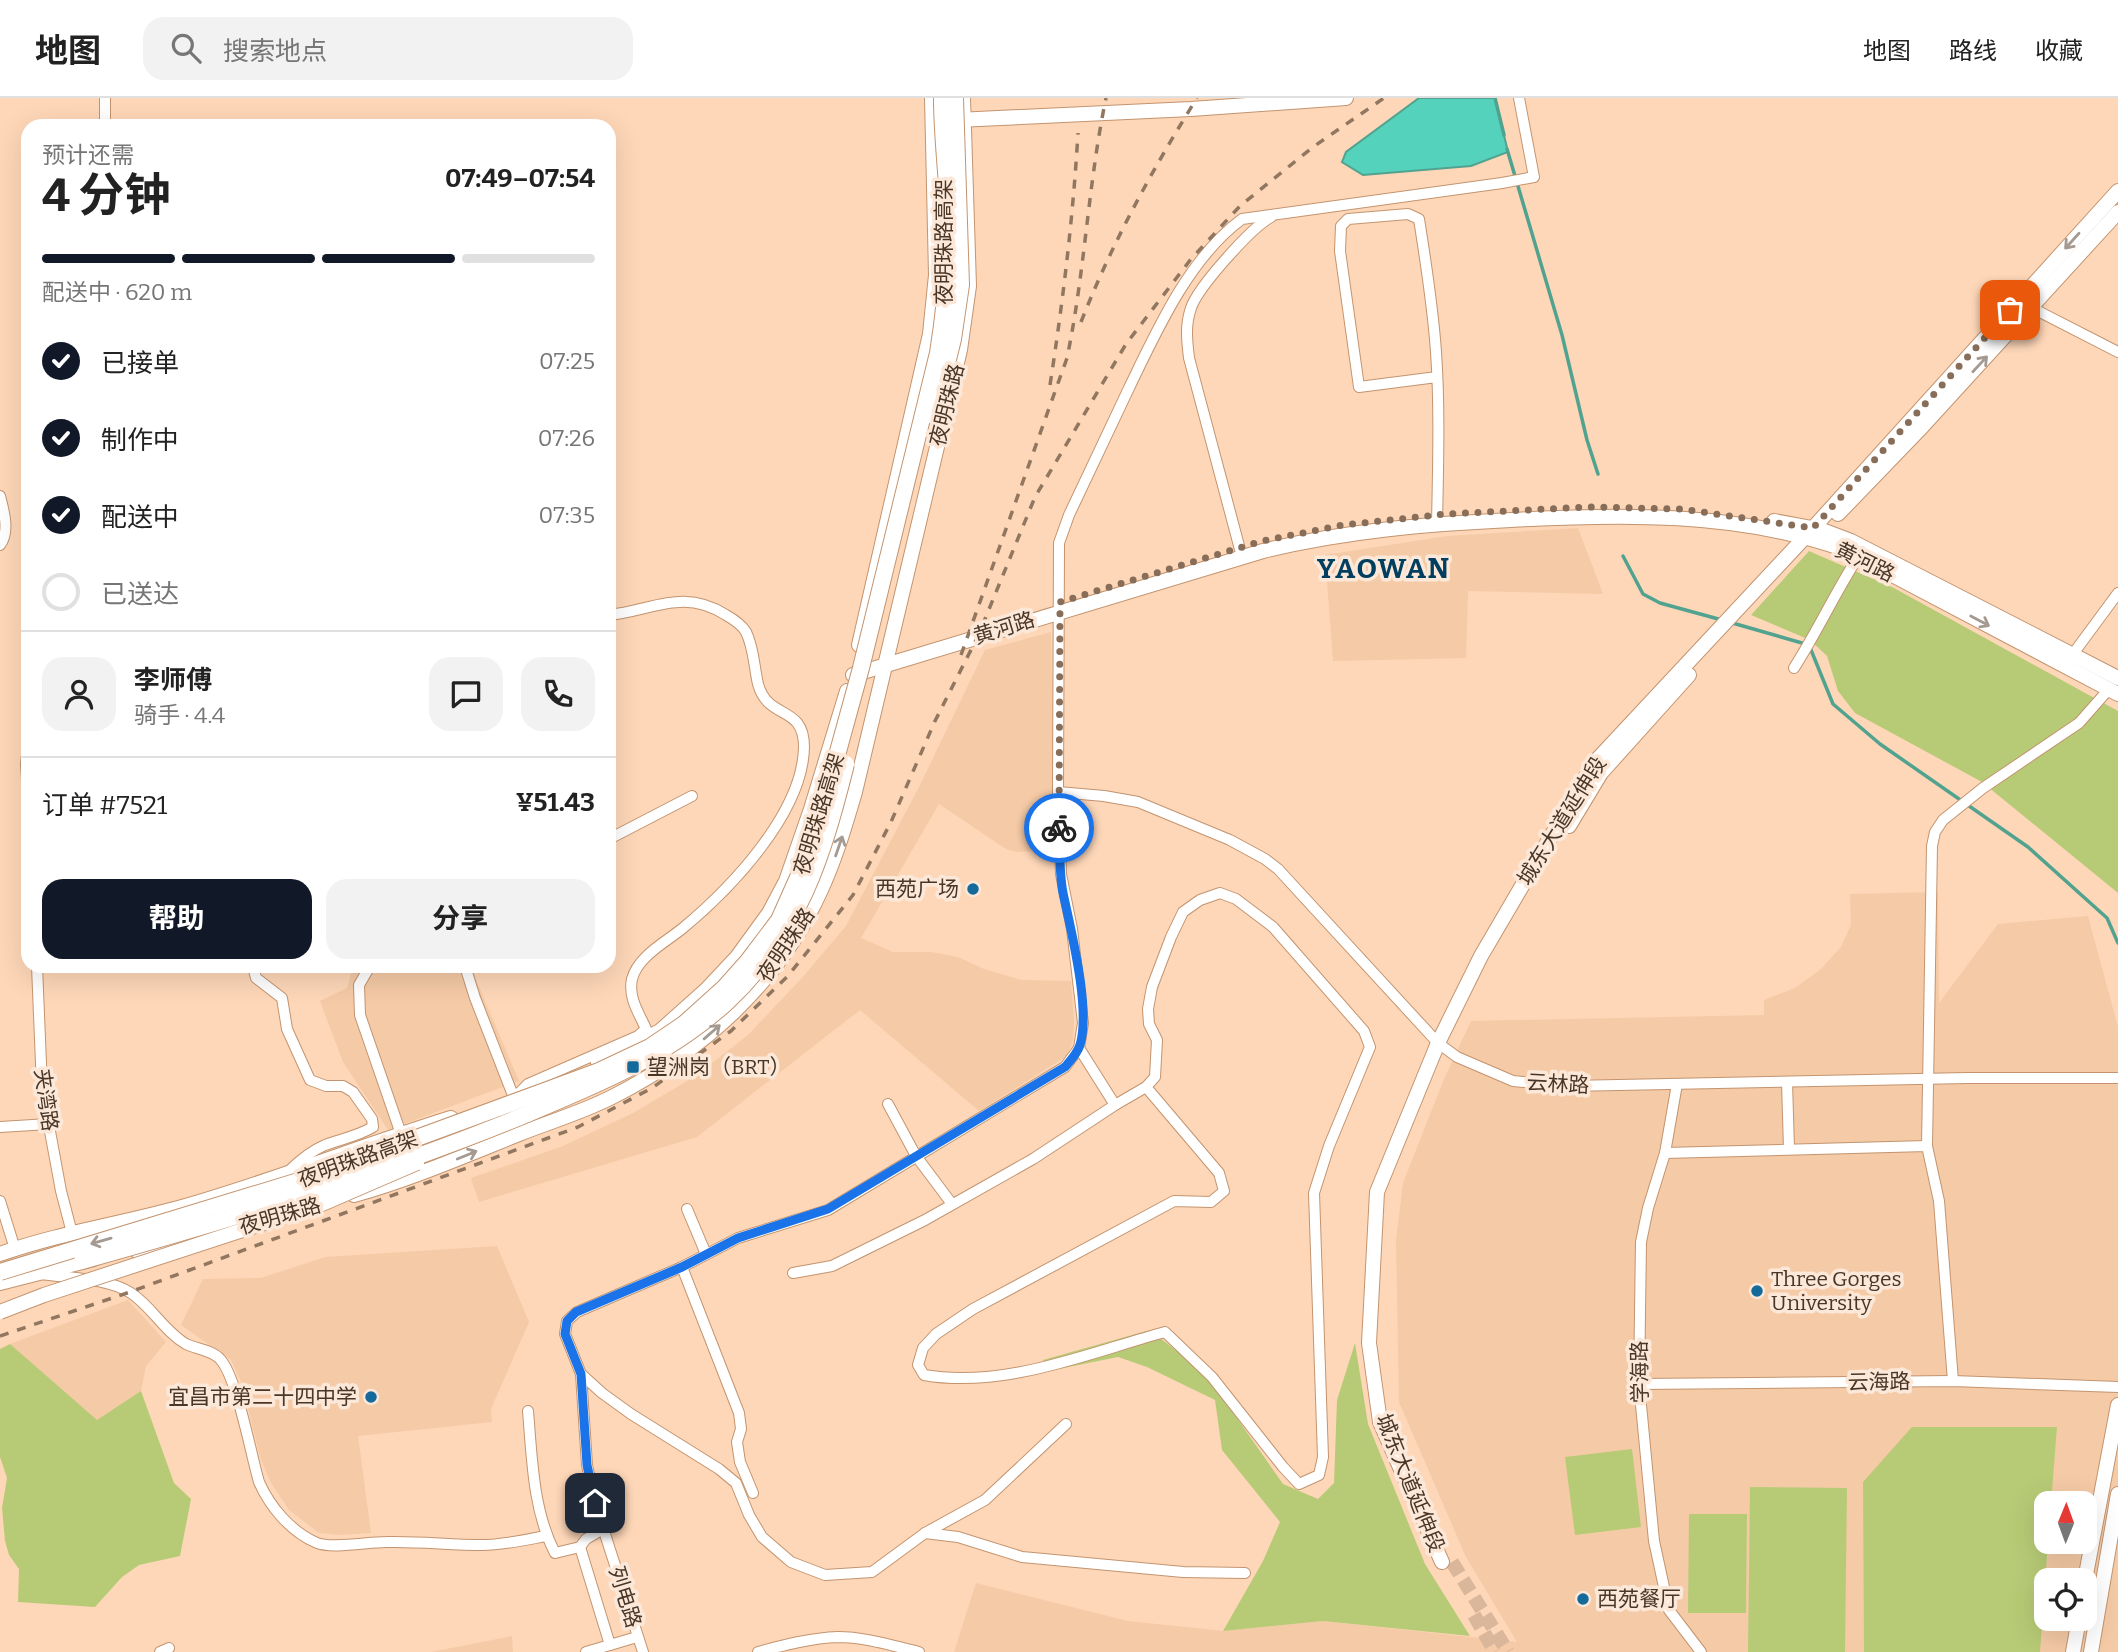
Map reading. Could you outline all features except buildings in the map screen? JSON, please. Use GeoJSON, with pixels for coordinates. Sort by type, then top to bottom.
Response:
{"type":"FeatureCollection","features":[{"type":"Feature","properties":{"kind":"highway","name":"夜明珠路高架"},"geometry":{"type":"LineString","coordinates":[[0,1272],[305,1179],[598,1072],[650,1046],[684,1024],[724,988],[748,961],[779,920],[812,846],[861,668],[938,353],[947,301],[948,234],[942,98]]}},
{"type":"Feature","properties":{"kind":"highway","name":"夜明珠路高架"},"geometry":{"type":"LineString","coordinates":[[82,1261],[278,1205],[476,1135],[625,1072],[687,1036],[728,1001],[785,932],[805,896],[835,811],[953,339],[961,285],[955,98]]}},
{"type":"Feature","properties":{"kind":"main road","name":"夜明珠路"},"geometry":{"type":"LineString","coordinates":[[0,1254],[72,1233],[180,1207],[285,1175],[401,1133],[514,1098],[596,1065],[660,1031],[706,990],[737,957],[769,913],[786,881],[811,809],[853,670],[930,334],[936,275],[932,98]]}},
{"type":"Feature","properties":{"kind":"main road","name":"夜明珠路"},"geometry":{"type":"LineString","coordinates":[[0,1283],[82,1261],[178,1244],[396,1183],[610,1098],[697,1045],[738,1009],[770,972],[801,929],[838,850],[855,792],[960,349],[969,286],[963,98]]}},
{"type":"Feature","properties":{"kind":"main road"},"geometry":{"type":"LineString","coordinates":[[931,121],[1191,109],[1346,98]]}},
{"type":"Feature","properties":{"kind":"main road","name":"城东大道延伸段"},"geometry":{"type":"LineString","coordinates":[[1447,1562],[1388,1423],[1378,1336],[1385,1192],[1441,1045],[1490,953],[1601,773],[2118,191]]}},
{"type":"Feature","properties":{"kind":"main road","name":"城东大道延伸段"},"geometry":{"type":"LineString","coordinates":[[1813,533],[1919,430],[2118,212]]}},
{"type":"Feature","properties":{"kind":"main road","name":"黄河路"},"geometry":{"type":"LineString","coordinates":[[853,670],[1240,552],[1437,520],[1630,516],[1813,533],[1851,541],[2115,687]]}},
{"type":"Feature","properties":{"kind":"main road","name":"黄河路"},"geometry":{"type":"LineString","coordinates":[[1813,533],[2069,660]]}},
{"type":"Feature","properties":{"kind":"main road"},"geometry":{"type":"LineString","coordinates":[[0,1312],[44,1295],[322,1204],[476,1135]]}},
{"type":"Feature","properties":{"kind":"main road"},"geometry":{"type":"LineString","coordinates":[[2087,1568],[2118,1405]]}},
{"type":"Feature","properties":{"kind":"main road"},"geometry":{"type":"LineString","coordinates":[[2091,1652],[2118,1494]]}},
{"type":"Feature","properties":{"kind":"main road"},"geometry":{"type":"LineString","coordinates":[[2073,1652],[2077,1631]]}},
{"type":"Feature","properties":{"kind":"street"},"geometry":{"type":"LineString","coordinates":[[105,98],[105,119]]}},
{"type":"Feature","properties":{"kind":"street"},"geometry":{"type":"LineString","coordinates":[[1115,1105],[1079,1048],[1083,1030],[1082,1011],[1072,929],[1061,874],[1058,792],[1059,542],[1069,515],[1157,329],[1181,286],[1229,229],[1242,219],[1534,177],[1519,98]]}},
{"type":"Feature","properties":{"kind":"street"},"geometry":{"type":"LineString","coordinates":[[1437,377],[1359,387],[1340,251],[1341,226],[1348,219],[1408,214],[1419,219],[1430,289],[1437,377],[1437,520]]}},
{"type":"Feature","properties":{"kind":"street"},"geometry":{"type":"LineString","coordinates":[[1240,552],[1189,358],[1186,330],[1191,307],[1205,285],[1259,224],[1275,215]]}},
{"type":"Feature","properties":{"kind":"street"},"geometry":{"type":"LineString","coordinates":[[2032,308],[2118,352]]}},
{"type":"Feature","properties":{"kind":"street"},"geometry":{"type":"LineString","coordinates":[[0,496],[5,513],[5,539],[0,545]]}},
{"type":"Feature","properties":{"kind":"street"},"geometry":{"type":"LineString","coordinates":[[1794,668],[1858,557]]}},
{"type":"Feature","properties":{"kind":"street"},"geometry":{"type":"LineString","coordinates":[[2069,660],[2118,593]]}},
{"type":"Feature","properties":{"kind":"street"},"geometry":{"type":"LineString","coordinates":[[467,973],[514,1098],[528,1084],[638,1036],[646,1029],[631,995],[632,977],[646,957],[685,927],[744,870],[773,830],[802,770],[802,728],[793,718],[768,705],[758,684],[745,631],[733,619],[713,607],[675,600],[616,613]]}},
{"type":"Feature","properties":{"kind":"street"},"geometry":{"type":"LineString","coordinates":[[1953,1381],[1939,1201],[1927,1146],[1932,846],[1935,832],[1943,820],[1983,788],[2079,723],[2115,687]]}},
{"type":"Feature","properties":{"kind":"street","name":"云林路"},"geometry":{"type":"LineString","coordinates":[[1058,792],[1138,802],[1230,840],[1265,859],[1278,869],[1441,1045],[1457,1057],[1513,1081],[1569,1086],[2118,1078]]}},
{"type":"Feature","properties":{"kind":"street"},"geometry":{"type":"LineString","coordinates":[[616,835],[692,796]]}},
{"type":"Feature","properties":{"kind":"street"},"geometry":{"type":"LineString","coordinates":[[793,1273],[832,1266],[925,1220],[1033,1159],[1146,1087],[1155,1077],[1157,1040],[1149,1024],[1148,1009],[1152,987],[1171,937],[1183,912],[1200,900],[1220,893],[1255,911],[1273,927],[1364,1031],[1370,1047],[1329,1146],[1314,1193],[1323,1457],[1319,1475],[1299,1484],[1212,1377],[1166,1332],[1068,1361],[969,1378],[944,1379],[924,1375],[918,1364],[923,1348],[936,1334],[973,1309],[1174,1200],[1211,1202],[1224,1191],[1219,1172],[1146,1087]]}},
{"type":"Feature","properties":{"kind":"street","name":"夹湾路"},"geometry":{"type":"LineString","coordinates":[[37,973],[42,1088],[61,1191],[72,1233]]}},
{"type":"Feature","properties":{"kind":"street"},"geometry":{"type":"LineString","coordinates":[[255,973],[256,978],[282,998],[287,1030],[310,1080],[326,1086],[343,1086],[353,1093],[372,1119],[373,1127],[364,1133],[306,1155],[285,1175]]}},
{"type":"Feature","properties":{"kind":"street"},"geometry":{"type":"LineString","coordinates":[[366,973],[359,985],[360,1014],[401,1133]]}},
{"type":"Feature","properties":{"kind":"street","name":"列电路"},"geometry":{"type":"LineString","coordinates":[[643,1652],[603,1529],[587,1465],[581,1374],[565,1334],[567,1321],[576,1312],[682,1267],[738,1238],[828,1209],[1065,1067],[1079,1048]]}},
{"type":"Feature","properties":{"kind":"street"},"geometry":{"type":"LineString","coordinates":[[1787,1082],[1789,1149]]}},
{"type":"Feature","properties":{"kind":"street","name":"学海路"},"geometry":{"type":"LineString","coordinates":[[1677,1084],[1665,1153],[1647,1208],[1641,1242],[1639,1384],[1654,1541],[1669,1610],[1701,1652]]}},
{"type":"Feature","properties":{"kind":"street"},"geometry":{"type":"LineString","coordinates":[[888,1104],[916,1156],[952,1204]]}},
{"type":"Feature","properties":{"kind":"street"},"geometry":{"type":"LineString","coordinates":[[0,1127],[49,1124]]}},
{"type":"Feature","properties":{"kind":"street"},"geometry":{"type":"LineString","coordinates":[[1665,1153],[1927,1146]]}},
{"type":"Feature","properties":{"kind":"street"},"geometry":{"type":"LineString","coordinates":[[0,1201],[15,1249]]}},
{"type":"Feature","properties":{"kind":"street"},"geometry":{"type":"LineString","coordinates":[[687,1209],[706,1254]]}},
{"type":"Feature","properties":{"kind":"street"},"geometry":{"type":"LineString","coordinates":[[682,1267],[739,1413],[741,1429],[737,1442],[740,1462],[753,1493]]}},
{"type":"Feature","properties":{"kind":"street"},"geometry":{"type":"LineString","coordinates":[[35,1273],[110,1283],[130,1292],[187,1344],[219,1357],[230,1375],[258,1482],[266,1498],[278,1513],[303,1535],[319,1544],[338,1546],[394,1542],[483,1545],[546,1536]]}},
{"type":"Feature","properties":{"kind":"street"},"geometry":{"type":"LineString","coordinates":[[581,1374],[631,1414],[683,1445],[736,1483],[749,1515],[762,1537],[791,1562],[825,1575],[872,1572],[925,1534],[985,1500],[1066,1424]]}},
{"type":"Feature","properties":{"kind":"street","name":"云海路"},"geometry":{"type":"LineString","coordinates":[[1639,1384],[1953,1381],[2118,1387]]}},
{"type":"Feature","properties":{"kind":"street"},"geometry":{"type":"LineString","coordinates":[[528,1411],[540,1512],[546,1536],[555,1553],[580,1546],[603,1529]]}},
{"type":"Feature","properties":{"kind":"street"},"geometry":{"type":"LineString","coordinates":[[925,1534],[958,1537],[1022,1557],[1183,1572],[1245,1573]]}},
{"type":"Feature","properties":{"kind":"street"},"geometry":{"type":"LineString","coordinates":[[580,1546],[610,1645]]}},
{"type":"Feature","properties":{"kind":"street"},"geometry":{"type":"LineString","coordinates":[[586,1652],[637,1637]]}},
{"type":"Feature","properties":{"kind":"street"},"geometry":{"type":"LineString","coordinates":[[758,1652],[840,1637],[919,1652]]}},
{"type":"Feature","properties":{"kind":"shaded area"},"geometry":{"type":"Polygon","coordinates":[[[1578,528],[1603,594],[1468,591],[1466,658],[1333,661],[1325,555],[1447,536],[1578,528]]]}},
{"type":"Feature","properties":{"kind":"shaded area"},"geometry":{"type":"Polygon","coordinates":[[[1051,632],[1055,850],[1017,852],[1006,849],[939,804],[861,938],[893,952],[931,952],[958,957],[984,969],[1021,980],[1071,981],[1073,1040],[1067,1056],[979,1111],[860,1010],[697,1137],[479,1202],[471,1178],[563,1146],[633,1113],[694,1077],[748,1035],[846,926],[919,787],[985,650],[1051,632]]]}},
{"type":"Feature","properties":{"kind":"shaded area","name":"Three Gorges University"},"geometry":{"type":"Polygon","coordinates":[[[1938,892],[1939,1003],[1998,924],[2088,916],[2118,1027],[2118,1652],[954,1652],[976,1583],[1128,1621],[1223,1631],[1323,1621],[1517,1642],[1466,1557],[1399,1402],[1396,1240],[1403,1183],[1444,1079],[1471,1021],[1764,1015],[1764,1000],[1795,988],[1821,969],[1841,947],[1851,925],[1850,894],[1938,892]]]}},
{"type":"Feature","properties":{"kind":"shaded area"},"geometry":{"type":"Polygon","coordinates":[[[351,973],[474,973],[519,1081],[388,1130],[343,1062],[320,1001],[347,988],[351,973]]]}},
{"type":"Feature","properties":{"kind":"shaded area","name":"宜昌市第二十四中学"},"geometry":{"type":"Polygon","coordinates":[[[497,1246],[529,1322],[491,1409],[492,1422],[358,1436],[371,1533],[319,1533],[289,1510],[271,1483],[260,1457],[242,1384],[231,1360],[181,1325],[203,1279],[261,1278],[325,1257],[497,1246]]]}},
{"type":"Feature","properties":{"kind":"shaded area"},"geometry":{"type":"Polygon","coordinates":[[[128,1300],[166,1342],[146,1366],[141,1391],[97,1421],[10,1344],[128,1300]]]}},
{"type":"Feature","properties":{"kind":"shaded area"},"geometry":{"type":"Polygon","coordinates":[[[512,1636],[513,1652],[431,1652],[512,1636]]]}},
{"type":"Feature","properties":{"kind":"green space"},"geometry":{"type":"Polygon","coordinates":[[[1809,551],[1894,588],[2118,711],[2118,893],[1982,782],[1855,713],[1838,691],[1827,656],[1810,640],[1751,615],[1809,551]]]}},
{"type":"Feature","properties":{"kind":"green space"},"geometry":{"type":"Polygon","coordinates":[[[1150,1330],[1206,1374],[1283,1484],[1318,1499],[1334,1483],[1337,1400],[1355,1343],[1368,1424],[1425,1564],[1470,1636],[1323,1621],[1223,1631],[1263,1561],[1280,1522],[1222,1450],[1215,1400],[1147,1367],[1118,1357],[1044,1372],[1043,1360],[1150,1330]]]}},
{"type":"Feature","properties":{"kind":"green space"},"geometry":{"type":"Polygon","coordinates":[[[10,1344],[97,1420],[141,1391],[174,1483],[191,1499],[180,1556],[139,1565],[122,1577],[95,1607],[18,1602],[19,1569],[9,1555],[5,1541],[2,1508],[7,1478],[0,1457],[0,1349],[10,1344]]]}},
{"type":"Feature","properties":{"kind":"green space"},"geometry":{"type":"Polygon","coordinates":[[[1912,1427],[2057,1427],[2052,1491],[2034,1491],[2034,1554],[2047,1554],[2046,1568],[2034,1568],[2034,1631],[2042,1631],[2040,1652],[1864,1652],[1863,1482],[1912,1427]]]}},
{"type":"Feature","properties":{"kind":"green space"},"geometry":{"type":"Polygon","coordinates":[[[1632,1449],[1641,1527],[1575,1535],[1565,1457],[1632,1449]]]}},
{"type":"Feature","properties":{"kind":"green space"},"geometry":{"type":"Polygon","coordinates":[[[1750,1487],[1847,1488],[1845,1652],[1748,1652],[1750,1487]]]}},
{"type":"Feature","properties":{"kind":"green space"},"geometry":{"type":"Polygon","coordinates":[[[1689,1514],[1747,1514],[1746,1613],[1688,1613],[1689,1514]]]}},
{"type":"Feature","properties":{"kind":"water"},"geometry":{"type":"Polygon","coordinates":[[[1419,98],[1495,98],[1508,152],[1471,166],[1363,175],[1342,162],[1346,152],[1419,98]]]}},
{"type":"Feature","properties":{"kind":"waterway"},"geometry":{"type":"LineString","coordinates":[[1495,98],[1504,135]]}},
{"type":"Feature","properties":{"kind":"waterway"},"geometry":{"type":"LineString","coordinates":[[1507,149],[1562,335],[1587,440],[1598,474]]}},
{"type":"Feature","properties":{"kind":"waterway"},"geometry":{"type":"LineString","coordinates":[[1623,556],[1643,594],[1660,603],[1722,620]]}},
{"type":"Feature","properties":{"kind":"waterway"},"geometry":{"type":"LineString","coordinates":[[1729,622],[1809,645],[1833,704],[1880,744],[2028,847],[2107,918],[2118,943]]}},
{"type":"Feature","properties":{"kind":"tunnel"},"geometry":{"type":"LineString","coordinates":[[1452,1562],[1508,1652]]}},
{"type":"Feature","properties":{"kind":"tunnel"},"geometry":{"type":"LineString","coordinates":[[1474,1615],[1495,1652]]}},
{"type":"Feature","properties":{"kind":"railway"},"geometry":{"type":"LineString","coordinates":[[961,655],[1067,358],[1106,98]]}},
{"type":"Feature","properties":{"kind":"railway"},"geometry":{"type":"LineString","coordinates":[[1081,322],[1134,207],[1197,98]]}},
{"type":"Feature","properties":{"kind":"railway"},"geometry":{"type":"LineString","coordinates":[[0,1336],[130,1292],[578,1127],[652,1088],[731,1031],[787,977],[853,895],[891,822],[935,721],[978,636],[1035,497],[1126,344],[1191,259],[1240,206],[1313,147],[1384,98]]}},
{"type":"Feature","properties":{"kind":"railway"},"geometry":{"type":"LineString","coordinates":[[1050,385],[1067,259],[1078,133]]}},
{"type":"Feature","properties":{"kind":"way so far"},"geometry":{"type":"LineString","coordinates":[[1059,828],[1060,602],[1262,541],[1343,525],[1446,514],[1589,507],[1681,509],[1813,528],[2010,310]]}},
{"type":"Feature","properties":{"kind":"place","name":"西苑广场"},"geometry":{"type":"Point","coordinates":[973,889]}},
{"type":"Feature","properties":{"kind":"place","name":"望洲岗（BRT）"},"geometry":{"type":"Point","coordinates":[633,1067]}},
{"type":"Feature","properties":{"kind":"place","name":"Three Gorges University"},"geometry":{"type":"Point","coordinates":[1757,1291]}},
{"type":"Feature","properties":{"kind":"place","name":"宜昌市第二十四中学"},"geometry":{"type":"Point","coordinates":[371,1397]}},
{"type":"Feature","properties":{"kind":"place","name":"西苑餐厅"},"geometry":{"type":"Point","coordinates":[1583,1599]}},
{"type":"Feature","properties":{"kind":"district","name":"YAOWAN"},"geometry":{"type":"Point","coordinates":[1384,568]}},
{"type":"Feature","properties":{"kind":"route"},"geometry":{"type":"LineString","coordinates":[[595,1503],[587,1465],[581,1374],[565,1334],[567,1321],[576,1312],[682,1267],[738,1238],[828,1209],[1065,1067],[1072,1059],[1079,1048],[1083,1023],[1072,929],[1063,893],[1059,828]]}}]}
